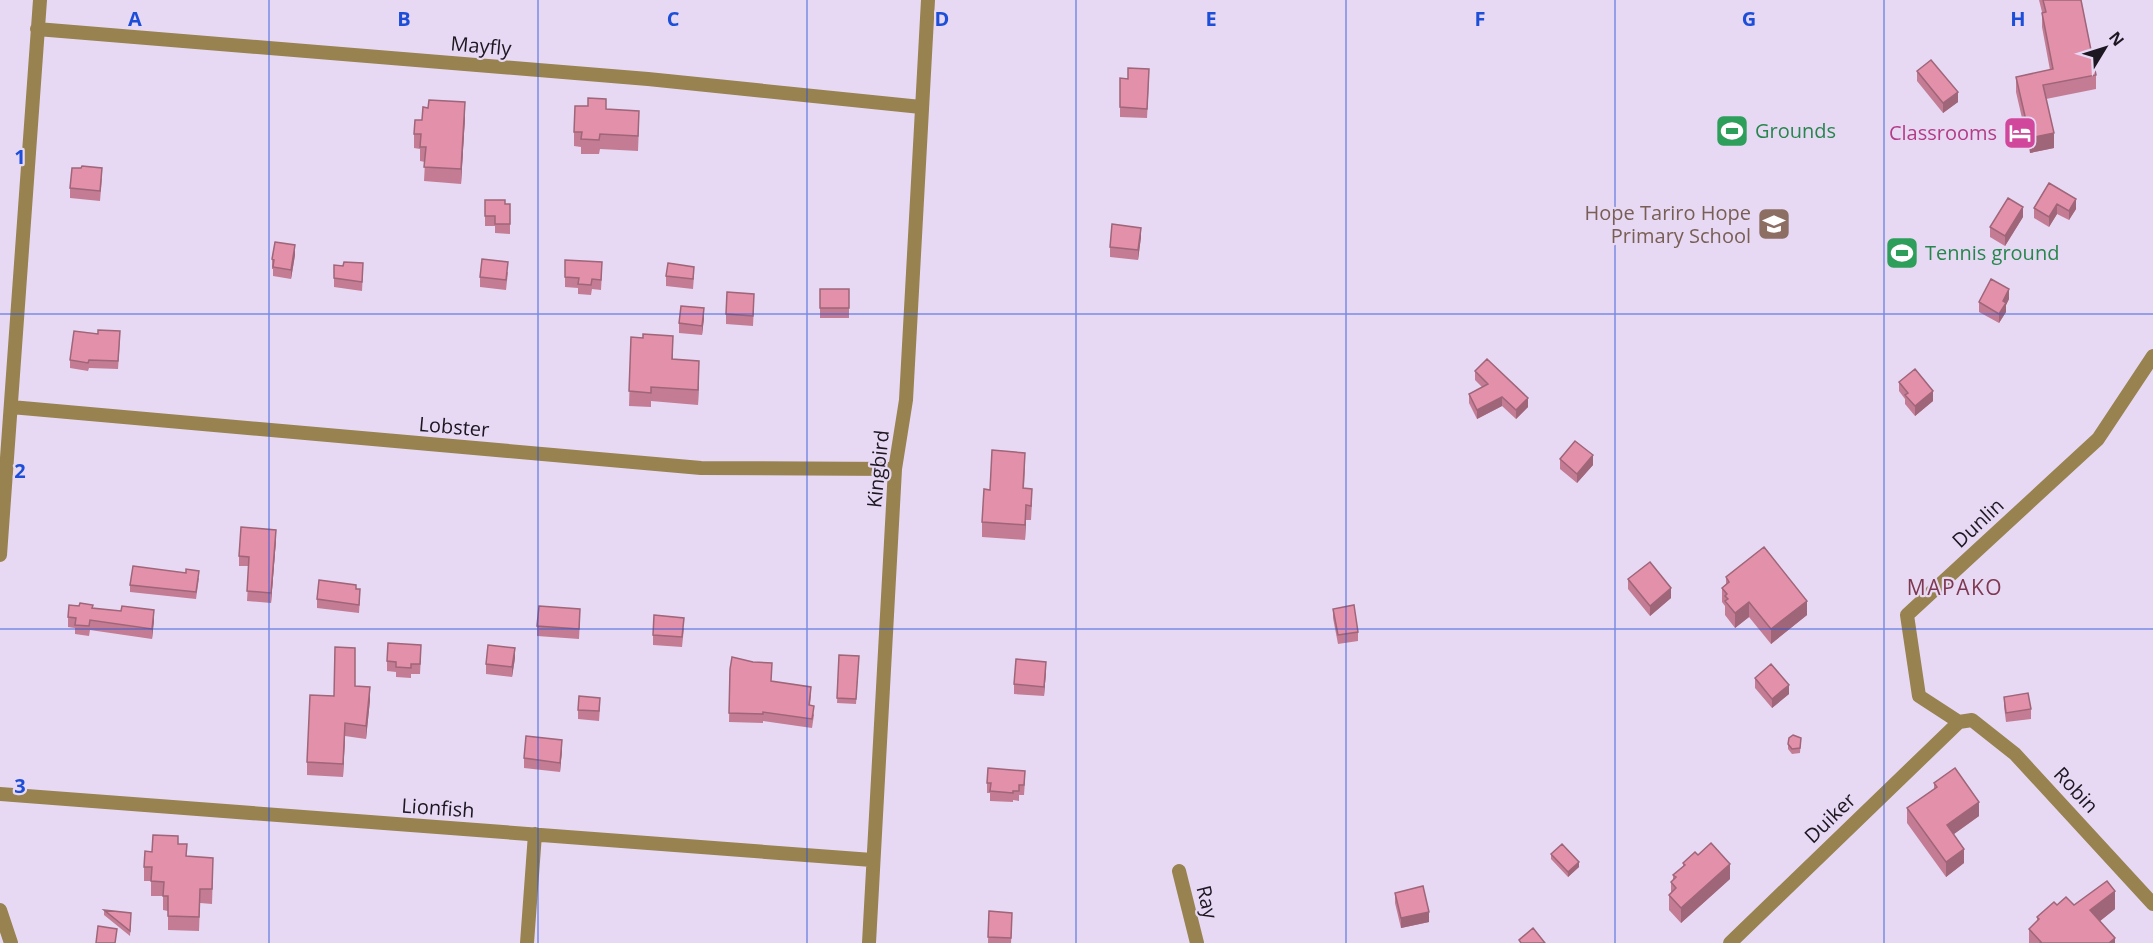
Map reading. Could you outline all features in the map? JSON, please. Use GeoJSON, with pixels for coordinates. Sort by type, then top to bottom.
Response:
{"type":"FeatureCollection","features":[{"type":"Feature","properties":{"kind":"street"},"geometry":{"type":"LineString","coordinates":[[0,555],[39,0]]}},
{"type":"Feature","properties":{"kind":"street","name":"Kingbird"},"geometry":{"type":"LineString","coordinates":[[868,943],[895,469],[906,400],[928,0]]}},
{"type":"Feature","properties":{"kind":"street","name":"Mayfly"},"geometry":{"type":"LineString","coordinates":[[37,29],[648,79],[921,107]]}},
{"type":"Feature","properties":{"kind":"street","name":"Dunlin"},"geometry":{"type":"LineString","coordinates":[[1959,722],[1919,696],[1906,615],[2098,439],[2153,356]]}},
{"type":"Feature","properties":{"kind":"street","name":"Lobster"},"geometry":{"type":"LineString","coordinates":[[10,407],[700,468],[895,469]]}},
{"type":"Feature","properties":{"kind":"street","name":"Robin"},"geometry":{"type":"LineString","coordinates":[[1959,722],[1972,720],[2015,754],[2153,904]]}},
{"type":"Feature","properties":{"kind":"street","name":"Duiker"},"geometry":{"type":"LineString","coordinates":[[1730,943],[1959,722]]}},
{"type":"Feature","properties":{"kind":"street","name":"Lionfish"},"geometry":{"type":"LineString","coordinates":[[0,794],[872,860]]}},
{"type":"Feature","properties":{"kind":"street"},"geometry":{"type":"LineString","coordinates":[[527,943],[535,834]]}},
{"type":"Feature","properties":{"kind":"street","name":"Ray"},"geometry":{"type":"LineString","coordinates":[[1179,871],[1197,943]]}},
{"type":"Feature","properties":{"kind":"street"},"geometry":{"type":"LineString","coordinates":[[0,910],[11,943]]}},
{"type":"Feature","properties":{"kind":"building"},"geometry":{"type":"Polygon","coordinates":[[[2043,0],[2081,0],[2096,75],[2043,85],[2054,133],[2030,138],[2016,77],[2053,69],[2042,13],[2046,12],[2043,0]]]}},
{"type":"Feature","properties":{"kind":"building"},"geometry":{"type":"Polygon","coordinates":[[[1931,60],[1958,92],[1943,103],[1917,71],[1931,60]]]}},
{"type":"Feature","properties":{"kind":"building"},"geometry":{"type":"Polygon","coordinates":[[[1128,68],[1149,69],[1147,109],[1120,107],[1120,78],[1128,79],[1128,68]]]}},
{"type":"Feature","properties":{"kind":"building"},"geometry":{"type":"Polygon","coordinates":[[[588,98],[606,99],[606,109],[639,111],[638,136],[600,134],[599,140],[581,139],[582,132],[574,132],[575,106],[588,106],[588,98]]]}},
{"type":"Feature","properties":{"kind":"building"},"geometry":{"type":"Polygon","coordinates":[[[429,100],[465,102],[461,169],[424,167],[426,147],[420,147],[421,134],[414,134],[415,120],[422,120],[423,107],[428,108],[429,100]]]}},
{"type":"Feature","properties":{"kind":"building"},"geometry":{"type":"Polygon","coordinates":[[[82,166],[102,168],[100,191],[70,188],[72,168],[82,166]]]}},
{"type":"Feature","properties":{"kind":"building"},"geometry":{"type":"Polygon","coordinates":[[[2049,183],[2076,199],[2069,211],[2057,204],[2049,217],[2034,208],[2049,183]]]}},
{"type":"Feature","properties":{"kind":"building"},"geometry":{"type":"Polygon","coordinates":[[[2008,198],[2023,207],[2005,236],[1990,227],[2008,198]]]}},
{"type":"Feature","properties":{"kind":"building"},"geometry":{"type":"Polygon","coordinates":[[[485,200],[505,200],[505,204],[510,204],[510,224],[495,224],[495,216],[485,216],[485,200]]]}},
{"type":"Feature","properties":{"kind":"building"},"geometry":{"type":"Polygon","coordinates":[[[1112,224],[1141,228],[1138,250],[1110,247],[1112,224]]]}},
{"type":"Feature","properties":{"kind":"building"},"geometry":{"type":"Polygon","coordinates":[[[275,242],[295,245],[291,270],[273,267],[275,242]]]}},
{"type":"Feature","properties":{"kind":"building"},"geometry":{"type":"Polygon","coordinates":[[[482,259],[508,262],[506,280],[480,277],[482,259]]]}},
{"type":"Feature","properties":{"kind":"building"},"geometry":{"type":"Polygon","coordinates":[[[565,260],[602,262],[601,280],[592,279],[591,285],[578,284],[579,278],[565,277],[565,260]]]}},
{"type":"Feature","properties":{"kind":"building"},"geometry":{"type":"Polygon","coordinates":[[[344,262],[363,263],[362,282],[334,278],[334,265],[343,266],[344,262]]]}},
{"type":"Feature","properties":{"kind":"building"},"geometry":{"type":"Polygon","coordinates":[[[668,263],[694,267],[693,279],[666,276],[668,263]]]}},
{"type":"Feature","properties":{"kind":"building"},"geometry":{"type":"Polygon","coordinates":[[[1991,279],[2009,289],[2003,301],[2006,303],[1999,314],[1979,302],[1991,279]]]}},
{"type":"Feature","properties":{"kind":"building"},"geometry":{"type":"Polygon","coordinates":[[[820,289],[849,289],[849,308],[820,308],[820,289]]]}},
{"type":"Feature","properties":{"kind":"building"},"geometry":{"type":"Polygon","coordinates":[[[727,292],[754,294],[753,316],[726,314],[727,292]]]}},
{"type":"Feature","properties":{"kind":"building"},"geometry":{"type":"Polygon","coordinates":[[[681,306],[704,308],[702,326],[679,323],[681,306]]]}},
{"type":"Feature","properties":{"kind":"building"},"geometry":{"type":"Polygon","coordinates":[[[98,330],[120,331],[118,361],[89,360],[88,363],[70,360],[74,331],[98,334],[98,330]]]}},
{"type":"Feature","properties":{"kind":"building"},"geometry":{"type":"Polygon","coordinates":[[[643,334],[673,336],[672,359],[699,361],[698,390],[651,387],[651,393],[629,391],[631,337],[643,338],[643,334]]]}},
{"type":"Feature","properties":{"kind":"building"},"geometry":{"type":"Polygon","coordinates":[[[1487,359],[1528,398],[1516,410],[1502,397],[1477,410],[1469,394],[1488,384],[1475,371],[1487,359]]]}},
{"type":"Feature","properties":{"kind":"building"},"geometry":{"type":"Polygon","coordinates":[[[1915,369],[1933,391],[1915,406],[1905,395],[1908,393],[1899,382],[1915,369]]]}},
{"type":"Feature","properties":{"kind":"building"},"geometry":{"type":"Polygon","coordinates":[[[1575,441],[1593,455],[1577,474],[1560,459],[1575,441]]]}},
{"type":"Feature","properties":{"kind":"building"},"geometry":{"type":"Polygon","coordinates":[[[992,450],[1025,453],[1023,488],[1032,489],[1031,506],[1026,505],[1025,525],[982,522],[984,489],[990,490],[992,450]]]}},
{"type":"Feature","properties":{"kind":"building"},"geometry":{"type":"Polygon","coordinates":[[[241,527],[276,530],[271,593],[247,591],[249,557],[239,556],[241,527]]]}},
{"type":"Feature","properties":{"kind":"building"},"geometry":{"type":"Polygon","coordinates":[[[1764,547],[1807,601],[1771,629],[1749,602],[1735,613],[1725,601],[1728,599],[1725,596],[1727,594],[1722,588],[1729,582],[1726,577],[1764,547]]]}},
{"type":"Feature","properties":{"kind":"building"},"geometry":{"type":"Polygon","coordinates":[[[1650,562],[1671,588],[1650,606],[1628,579],[1650,562]]]}},
{"type":"Feature","properties":{"kind":"building"},"geometry":{"type":"Polygon","coordinates":[[[133,566],[186,573],[186,569],[199,571],[196,592],[130,585],[133,566]]]}},
{"type":"Feature","properties":{"kind":"building"},"geometry":{"type":"Polygon","coordinates":[[[319,580],[356,585],[356,589],[360,589],[359,605],[317,599],[319,580]]]}},
{"type":"Feature","properties":{"kind":"building"},"geometry":{"type":"Polygon","coordinates":[[[80,603],[93,605],[92,608],[121,611],[122,606],[154,610],[152,629],[90,620],[89,626],[75,625],[76,618],[68,617],[69,605],[79,606],[80,603]]]}},
{"type":"Feature","properties":{"kind":"building"},"geometry":{"type":"Polygon","coordinates":[[[1354,605],[1358,632],[1338,635],[1333,609],[1354,605]]]}},
{"type":"Feature","properties":{"kind":"building"},"geometry":{"type":"Polygon","coordinates":[[[539,606],[580,609],[579,629],[537,626],[539,606]]]}},
{"type":"Feature","properties":{"kind":"building"},"geometry":{"type":"Polygon","coordinates":[[[654,615],[684,618],[682,637],[653,635],[654,615]]]}},
{"type":"Feature","properties":{"kind":"building"},"geometry":{"type":"Polygon","coordinates":[[[388,643],[421,645],[420,664],[411,664],[411,668],[396,667],[396,662],[387,661],[388,643]]]}},
{"type":"Feature","properties":{"kind":"building"},"geometry":{"type":"Polygon","coordinates":[[[488,645],[515,648],[512,667],[486,664],[488,645]]]}},
{"type":"Feature","properties":{"kind":"building"},"geometry":{"type":"Polygon","coordinates":[[[335,647],[355,648],[355,686],[370,687],[366,726],[345,723],[343,764],[307,762],[310,695],[334,696],[335,647]]]}},
{"type":"Feature","properties":{"kind":"building"},"geometry":{"type":"Polygon","coordinates":[[[839,655],[859,656],[856,699],[837,698],[839,655]]]}},
{"type":"Feature","properties":{"kind":"building"},"geometry":{"type":"Polygon","coordinates":[[[732,657],[753,662],[772,663],[771,681],[811,687],[809,705],[814,706],[812,719],[763,712],[763,714],[729,713],[732,657]]]}},
{"type":"Feature","properties":{"kind":"building"},"geometry":{"type":"Polygon","coordinates":[[[1016,659],[1046,662],[1044,687],[1014,684],[1016,659]]]}},
{"type":"Feature","properties":{"kind":"building"},"geometry":{"type":"Polygon","coordinates":[[[1771,664],[1789,685],[1772,699],[1755,678],[1771,664]]]}},
{"type":"Feature","properties":{"kind":"building"},"geometry":{"type":"Polygon","coordinates":[[[2028,693],[2031,709],[2006,713],[2004,697],[2028,693]]]}},
{"type":"Feature","properties":{"kind":"building"},"geometry":{"type":"Polygon","coordinates":[[[579,696],[600,698],[599,711],[578,710],[579,696]]]}},
{"type":"Feature","properties":{"kind":"building"},"geometry":{"type":"Polygon","coordinates":[[[1793,735],[1801,738],[1800,748],[1792,749],[1788,744],[1789,738],[1793,735]]]}},
{"type":"Feature","properties":{"kind":"building"},"geometry":{"type":"Polygon","coordinates":[[[526,736],[562,740],[560,763],[524,758],[526,736]]]}},
{"type":"Feature","properties":{"kind":"building"},"geometry":{"type":"Polygon","coordinates":[[[988,768],[1025,771],[1024,785],[1019,785],[1019,791],[1013,791],[1013,793],[990,791],[991,783],[987,783],[988,768]]]}},
{"type":"Feature","properties":{"kind":"building"},"geometry":{"type":"Polygon","coordinates":[[[1955,768],[1979,802],[1947,825],[1964,849],[1946,862],[1907,808],[1937,787],[1934,783],[1955,768]]]}},
{"type":"Feature","properties":{"kind":"building"},"geometry":{"type":"Polygon","coordinates":[[[153,835],[178,836],[178,844],[187,844],[186,856],[213,858],[212,889],[200,889],[199,917],[168,916],[168,896],[163,896],[164,882],[151,881],[152,867],[144,867],[145,851],[152,852],[153,835]]]}},
{"type":"Feature","properties":{"kind":"building"},"geometry":{"type":"Polygon","coordinates":[[[1711,843],[1730,864],[1681,908],[1669,895],[1676,888],[1671,882],[1676,877],[1673,875],[1695,852],[1698,855],[1711,843]]]}},
{"type":"Feature","properties":{"kind":"building"},"geometry":{"type":"Polygon","coordinates":[[[1562,844],[1579,862],[1568,872],[1551,854],[1562,844]]]}},
{"type":"Feature","properties":{"kind":"building"},"geometry":{"type":"Polygon","coordinates":[[[2107,881],[2115,891],[2090,910],[2115,938],[2109,943],[2040,943],[2029,929],[2039,919],[2037,917],[2054,902],[2057,905],[2066,897],[2074,905],[2107,881]]]}},
{"type":"Feature","properties":{"kind":"building"},"geometry":{"type":"Polygon","coordinates":[[[1423,886],[1429,912],[1401,918],[1395,893],[1423,886]]]}},
{"type":"Feature","properties":{"kind":"building"},"geometry":{"type":"Polygon","coordinates":[[[104,910],[131,913],[130,931],[104,910]]]}},
{"type":"Feature","properties":{"kind":"building"},"geometry":{"type":"Polygon","coordinates":[[[989,911],[1012,913],[1011,938],[988,937],[989,911]]]}},
{"type":"Feature","properties":{"kind":"building"},"geometry":{"type":"Polygon","coordinates":[[[98,926],[117,929],[115,943],[96,943],[98,926]]]}},
{"type":"Feature","properties":{"kind":"building"},"geometry":{"type":"Polygon","coordinates":[[[1533,928],[1545,943],[1521,943],[1519,940],[1533,928]]]}},
{"type":"Feature","properties":{"kind":"place","name":"Grounds"},"geometry":{"type":"Point","coordinates":[1732,131]}},
{"type":"Feature","properties":{"kind":"place","name":"Classrooms"},"geometry":{"type":"Point","coordinates":[2020,133]}},
{"type":"Feature","properties":{"kind":"place","name":"Hope Tariro Hope Primary School"},"geometry":{"type":"Point","coordinates":[1774,224]}},
{"type":"Feature","properties":{"kind":"place","name":"Tennis ground"},"geometry":{"type":"Point","coordinates":[1902,253]}},
{"type":"Feature","properties":{"kind":"district","name":"MAPAKO"},"geometry":{"type":"Point","coordinates":[1955,588]}}]}
